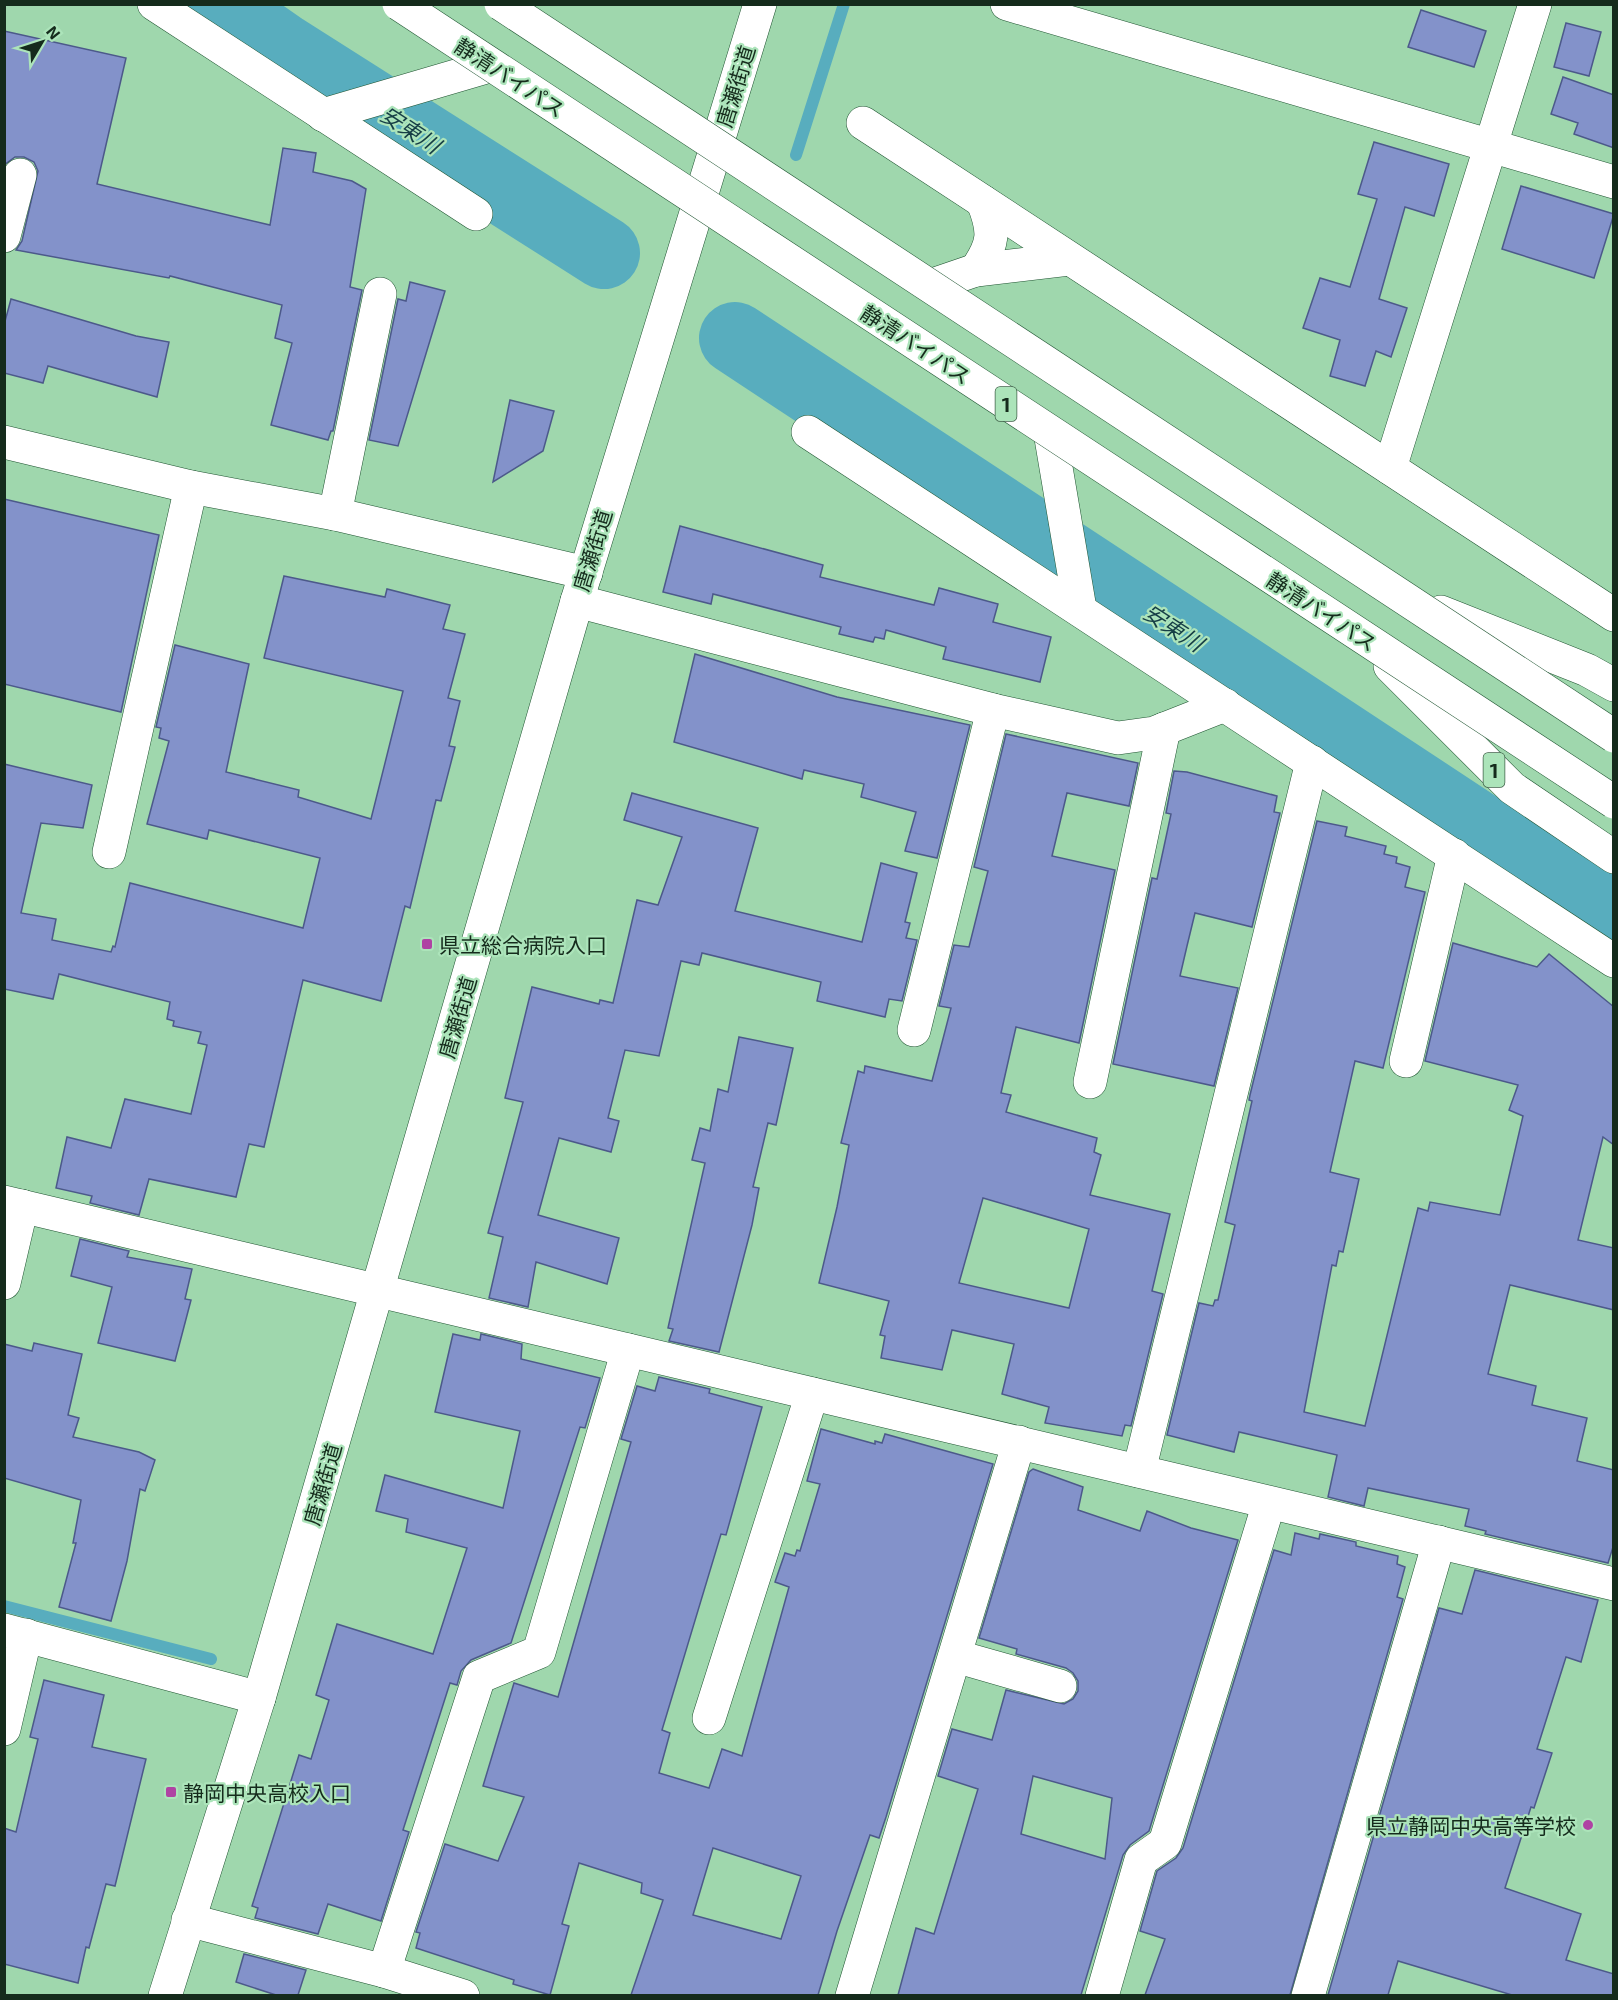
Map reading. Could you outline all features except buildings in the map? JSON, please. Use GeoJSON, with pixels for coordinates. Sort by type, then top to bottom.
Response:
{"type":"FeatureCollection","features":[{"type":"Feature","properties":{"kind":"main road"},"geometry":{"type":"LineString","coordinates":[[154,4],[333,113],[476,214]]}},
{"type":"Feature","properties":{"kind":"main road","name":"静清バイパス"},"geometry":{"type":"LineString","coordinates":[[399,4],[1614,802]]}},
{"type":"Feature","properties":{"kind":"main road"},"geometry":{"type":"LineString","coordinates":[[501,4],[1614,736]]}},
{"type":"Feature","properties":{"kind":"main road","name":"唐瀬街道"},"geometry":{"type":"LineString","coordinates":[[165,1995],[259,1698],[581,587],[760,4]]}},
{"type":"Feature","properties":{"kind":"main road"},"geometry":{"type":"LineString","coordinates":[[1007,4],[1614,182]]}},
{"type":"Feature","properties":{"kind":"main road"},"geometry":{"type":"LineString","coordinates":[[1390,468],[1535,4]]}},
{"type":"Feature","properties":{"kind":"main road"},"geometry":{"type":"LineString","coordinates":[[333,113],[483,68]]}},
{"type":"Feature","properties":{"kind":"main road"},"geometry":{"type":"LineString","coordinates":[[863,123],[1614,615]]}},
{"type":"Feature","properties":{"kind":"main road"},"geometry":{"type":"LineString","coordinates":[[4,236],[20,175]]}},
{"type":"Feature","properties":{"kind":"main road"},"geometry":{"type":"LineString","coordinates":[[976,270],[987,253],[992,239],[992,227],[983,202]]}},
{"type":"Feature","properties":{"kind":"main road"},"geometry":{"type":"LineString","coordinates":[[935,284],[976,270],[1069,258]]}},
{"type":"Feature","properties":{"kind":"main road"},"geometry":{"type":"LineString","coordinates":[[335,514],[380,294]]}},
{"type":"Feature","properties":{"kind":"main road"},"geometry":{"type":"LineString","coordinates":[[808,432],[1614,961]]}},
{"type":"Feature","properties":{"kind":"main road"},"geometry":{"type":"LineString","coordinates":[[1051,438],[1080,609]]}},
{"type":"Feature","properties":{"kind":"main road"},"geometry":{"type":"LineString","coordinates":[[4,442],[191,488],[335,514],[993,710],[1118,738],[1164,729],[1225,705]]}},
{"type":"Feature","properties":{"kind":"main road"},"geometry":{"type":"LineString","coordinates":[[109,852],[191,488]]}},
{"type":"Feature","properties":{"kind":"main road"},"geometry":{"type":"LineString","coordinates":[[1441,612],[1587,670],[1614,685]]}},
{"type":"Feature","properties":{"kind":"main road","name":"1"},"geometry":{"type":"LineString","coordinates":[[1390,666],[1512,788],[1614,857]]}},
{"type":"Feature","properties":{"kind":"main road"},"geometry":{"type":"LineString","coordinates":[[914,1030],[993,710]]}},
{"type":"Feature","properties":{"kind":"main road"},"geometry":{"type":"LineString","coordinates":[[1090,1082],[1164,729]]}},
{"type":"Feature","properties":{"kind":"main road"},"geometry":{"type":"LineString","coordinates":[[1139,1471],[1312,762]]}},
{"type":"Feature","properties":{"kind":"main road"},"geometry":{"type":"LineString","coordinates":[[1406,1062],[1454,855]]}},
{"type":"Feature","properties":{"kind":"main road"},"geometry":{"type":"LineString","coordinates":[[4,1283],[13,1204],[1614,1584]]}},
{"type":"Feature","properties":{"kind":"main road"},"geometry":{"type":"LineString","coordinates":[[384,1971],[479,1677],[539,1652],[628,1350]]}},
{"type":"Feature","properties":{"kind":"main road"},"geometry":{"type":"LineString","coordinates":[[709,1718],[812,1394]]}},
{"type":"Feature","properties":{"kind":"main road"},"geometry":{"type":"LineString","coordinates":[[852,1995],[1019,1442]]}},
{"type":"Feature","properties":{"kind":"main road"},"geometry":{"type":"LineString","coordinates":[[1102,1995],[1141,1860],[1165,1843],[1269,1503]]}},
{"type":"Feature","properties":{"kind":"main road"},"geometry":{"type":"LineString","coordinates":[[1308,1995],[1439,1542]]}},
{"type":"Feature","properties":{"kind":"main road"},"geometry":{"type":"LineString","coordinates":[[4,1729],[15,1633],[259,1698]]}},
{"type":"Feature","properties":{"kind":"main road"},"geometry":{"type":"LineString","coordinates":[[955,1656],[1060,1686]]}},
{"type":"Feature","properties":{"kind":"main road"},"geometry":{"type":"LineString","coordinates":[[188,1920],[384,1971],[463,1995]]}},
{"type":"Feature","properties":{"kind":"waterway","name":"安東川"},"geometry":{"type":"LineString","coordinates":[[218,4],[284,50],[604,253]]}},
{"type":"Feature","properties":{"kind":"waterway"},"geometry":{"type":"LineString","coordinates":[[796,155],[844,4]]}},
{"type":"Feature","properties":{"kind":"waterway","name":"安東川"},"geometry":{"type":"LineString","coordinates":[[735,338],[1614,917]]}},
{"type":"Feature","properties":{"kind":"waterway"},"geometry":{"type":"LineString","coordinates":[[4,1606],[211,1659]]}},
{"type":"Feature","properties":{"kind":"place","name":"県立総合病院入口"},"geometry":{"type":"Point","coordinates":[427,944]}},
{"type":"Feature","properties":{"kind":"place","name":"静岡中央高校入口"},"geometry":{"type":"Point","coordinates":[171,1792]}},
{"type":"Feature","properties":{"kind":"place","name":"県立静岡中央高等学校"},"geometry":{"type":"Point","coordinates":[1588,1825]}}]}
